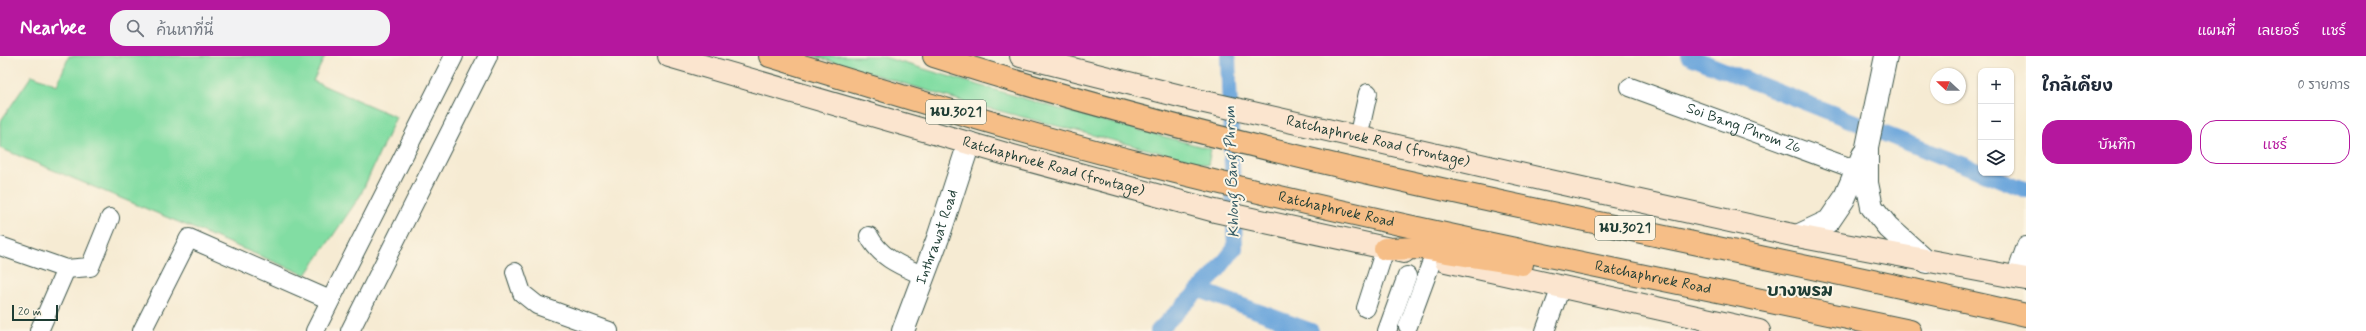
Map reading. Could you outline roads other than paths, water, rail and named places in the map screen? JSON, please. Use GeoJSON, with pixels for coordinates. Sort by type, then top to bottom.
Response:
{"type":"FeatureCollection","features":[{"type":"Feature","properties":{"kind":"main road","name":"Ratchaphruek Road (frontage)"},"geometry":{"type":"LineString","coordinates":[[669,56],[969,143],[1215,211],[1277,226],[1438,259]]}},
{"type":"Feature","properties":{"kind":"main road","name":"Ratchaphruek Road"},"geometry":{"type":"LineString","coordinates":[[770,56],[996,124],[1143,163],[1277,196],[1450,235],[1910,331]]}},
{"type":"Feature","properties":{"kind":"main road","name":"นบ.3021"},"geometry":{"type":"LineString","coordinates":[[934,56],[1129,113],[1280,152],[2026,315]]}},
{"type":"Feature","properties":{"kind":"main road","name":"Ratchaphruek Road (frontage)"},"geometry":{"type":"LineString","coordinates":[[1021,56],[1280,120],[1796,236]]}},
{"type":"Feature","properties":{"kind":"main road","name":"นบ.3021"},"geometry":{"type":"LineString","coordinates":[[1796,236],[1927,262],[2020,278]]}},
{"type":"Feature","properties":{"kind":"main road"},"geometry":{"type":"LineString","coordinates":[[1385,248],[1420,248],[1564,271],[1594,264]]}},
{"type":"Feature","properties":{"kind":"main road","name":"Ratchaphruek Road"},"geometry":{"type":"LineString","coordinates":[[1438,259],[1759,331]]}},
{"type":"Feature","properties":{"kind":"street"},"geometry":{"type":"LineString","coordinates":[[315,331],[454,56]]}},
{"type":"Feature","properties":{"kind":"street"},"geometry":{"type":"LineString","coordinates":[[350,331],[488,56]]}},
{"type":"Feature","properties":{"kind":"street"},"geometry":{"type":"LineString","coordinates":[[1796,236],[1829,221],[1844,199],[1857,170],[1869,134],[1886,56]]}},
{"type":"Feature","properties":{"kind":"street","name":"Soi Bang Phrom 26"},"geometry":{"type":"LineString","coordinates":[[1630,87],[1857,170]]}},
{"type":"Feature","properties":{"kind":"street"},"geometry":{"type":"LineString","coordinates":[[1358,138],[1368,93]]}},
{"type":"Feature","properties":{"kind":"street"},"geometry":{"type":"LineString","coordinates":[[1869,134],[1867,183],[1872,207],[1888,227],[1927,262]]}},
{"type":"Feature","properties":{"kind":"street","name":"Inthrawat Road"},"geometry":{"type":"LineString","coordinates":[[903,331],[924,276],[969,143]]}},
{"type":"Feature","properties":{"kind":"street"},"geometry":{"type":"LineString","coordinates":[[0,246],[66,269],[90,267],[110,218]]}},
{"type":"Feature","properties":{"kind":"street"},"geometry":{"type":"LineString","coordinates":[[869,236],[875,248],[882,255],[924,276]]}},
{"type":"Feature","properties":{"kind":"street"},"geometry":{"type":"LineString","coordinates":[[142,331],[188,238],[330,300]]}},
{"type":"Feature","properties":{"kind":"street"},"geometry":{"type":"LineString","coordinates":[[2020,278],[2026,246]]}},
{"type":"Feature","properties":{"kind":"street"},"geometry":{"type":"LineString","coordinates":[[1366,308],[1385,248]]}},
{"type":"Feature","properties":{"kind":"street"},"geometry":{"type":"LineString","coordinates":[[1408,326],[1438,259]]}},
{"type":"Feature","properties":{"kind":"street"},"geometry":{"type":"LineString","coordinates":[[39,331],[66,269]]}},
{"type":"Feature","properties":{"kind":"street"},"geometry":{"type":"LineString","coordinates":[[515,272],[522,293],[537,305],[608,331]]}},
{"type":"Feature","properties":{"kind":"street"},"geometry":{"type":"LineString","coordinates":[[1387,331],[1407,276]]}},
{"type":"Feature","properties":{"kind":"street"},"geometry":{"type":"LineString","coordinates":[[1545,331],[1561,287]]}},
{"type":"Feature","properties":{"kind":"waterway","name":"Khlong Bang Phrom"},"geometry":{"type":"LineString","coordinates":[[1158,331],[1214,275],[1235,248],[1228,56]]}},
{"type":"Feature","properties":{"kind":"waterway"},"geometry":{"type":"LineString","coordinates":[[1688,56],[1978,171]]}},
{"type":"Feature","properties":{"kind":"waterway"},"geometry":{"type":"LineString","coordinates":[[1991,176],[2026,190]]}},
{"type":"Feature","properties":{"kind":"waterway"},"geometry":{"type":"LineString","coordinates":[[1200,290],[1311,331]]}},
{"type":"Feature","properties":{"kind":"district","name":"บางพรม"},"geometry":{"type":"Point","coordinates":[1800,291]}}]}
